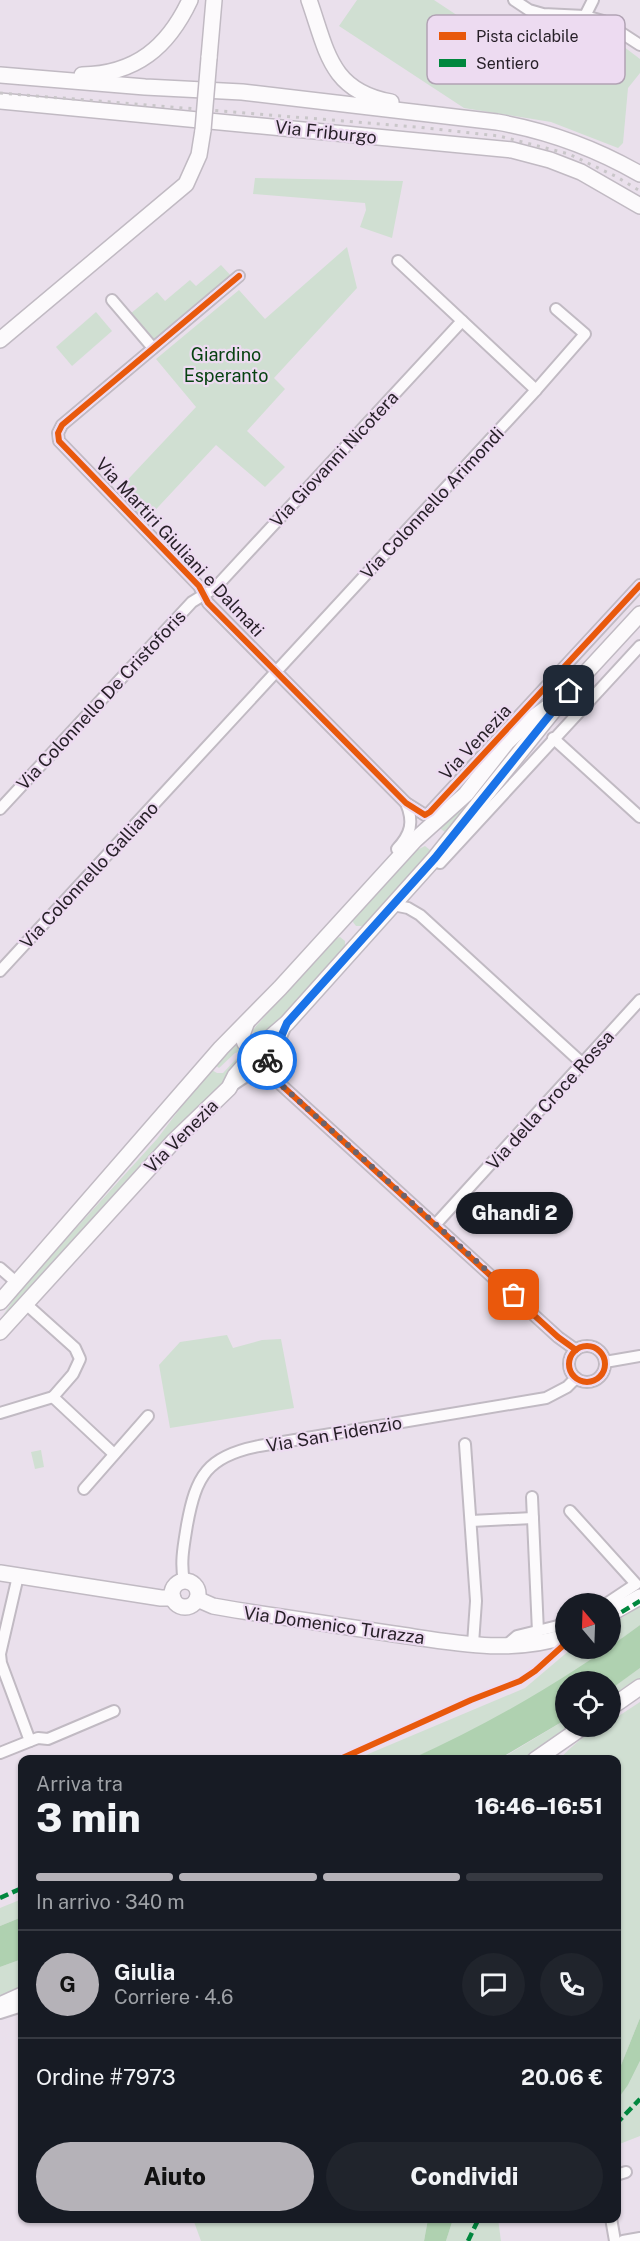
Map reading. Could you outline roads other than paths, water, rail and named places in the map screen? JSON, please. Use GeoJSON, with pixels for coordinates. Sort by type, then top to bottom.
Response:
{"type":"FeatureCollection","features":[{"type":"Feature","properties":{"kind":"main road"},"geometry":{"type":"LineString","coordinates":[[2,75],[84,75],[122,69],[164,42],[180,21],[190,0]]}},
{"type":"Feature","properties":{"kind":"main road"},"geometry":{"type":"LineString","coordinates":[[0,340],[186,184],[199,155],[203,130],[214,0]]}},
{"type":"Feature","properties":{"kind":"main road"},"geometry":{"type":"LineString","coordinates":[[309,0],[332,65],[343,80],[360,94],[452,117]]}},
{"type":"Feature","properties":{"kind":"main road","name":"Via Friburgo"},"geometry":{"type":"LineString","coordinates":[[2,75],[145,87],[231,91],[522,126],[554,135],[616,160],[640,174]]}},
{"type":"Feature","properties":{"kind":"main road","name":"Via Friburgo"},"geometry":{"type":"LineString","coordinates":[[0,101],[512,150],[550,160],[581,172],[640,206]]}},
{"type":"Feature","properties":{"kind":"main road","name":"Via Venezia"},"geometry":{"type":"LineString","coordinates":[[0,1332],[173,1142],[228,1088],[235,1076],[287,1023],[393,905],[440,852],[569,691],[640,614]]}},
{"type":"Feature","properties":{"kind":"main road","name":"Via Venezia"},"geometry":{"type":"LineString","coordinates":[[0,1302],[208,1062],[421,835],[430,817],[466,794],[495,756],[520,730],[569,691]]}},
{"type":"Feature","properties":{"kind":"main road"},"geometry":{"type":"LineString","coordinates":[[421,835],[428,835],[435,839],[440,852]]}},
{"type":"Feature","properties":{"kind":"main road"},"geometry":{"type":"LineString","coordinates":[[246,1024],[242,1035],[244,1043],[256,1047],[266,1042]]}},
{"type":"Feature","properties":{"kind":"main road","name":"Via Domenico Turazza"},"geometry":{"type":"LineString","coordinates":[[0,1573],[173,1598],[177,1604],[185,1607],[192,1605],[197,1599],[213,1606],[236,1610],[473,1644],[502,1647],[555,1639]]}},
{"type":"Feature","properties":{"kind":"main road"},"geometry":{"type":"LineString","coordinates":[[173,1598],[172,1593],[176,1585],[184,1581],[197,1589],[197,1599]]}},
{"type":"Feature","properties":{"kind":"main road"},"geometry":{"type":"LineString","coordinates":[[621,1608],[640,1597]]}},
{"type":"Feature","properties":{"kind":"main road"},"geometry":{"type":"LineString","coordinates":[[621,1700],[640,1687]]}},
{"type":"Feature","properties":{"kind":"main road"},"geometry":{"type":"LineString","coordinates":[[542,1755],[569,1737]]}},
{"type":"Feature","properties":{"kind":"main road"},"geometry":{"type":"LineString","coordinates":[[0,2005],[18,1997]]}},
{"type":"Feature","properties":{"kind":"street"},"geometry":{"type":"LineString","coordinates":[[514,0],[529,10],[543,14],[564,15]]}},
{"type":"Feature","properties":{"kind":"street"},"geometry":{"type":"LineString","coordinates":[[586,15],[593,0]]}},
{"type":"Feature","properties":{"kind":"street"},"geometry":{"type":"LineString","coordinates":[[625,35],[640,45]]}},
{"type":"Feature","properties":{"kind":"street"},"geometry":{"type":"LineString","coordinates":[[398,261],[536,390]]}},
{"type":"Feature","properties":{"kind":"street","name":"Via Martiri Giuliani e Dalmati"},"geometry":{"type":"LineString","coordinates":[[239,276],[62,425],[58,433],[59,441],[199,586],[208,603],[404,802]]}},
{"type":"Feature","properties":{"kind":"street"},"geometry":{"type":"LineString","coordinates":[[112,300],[153,348]]}},
{"type":"Feature","properties":{"kind":"street","name":"Via Colonnello Arimondi"},"geometry":{"type":"LineString","coordinates":[[277,671],[585,334],[556,309]]}},
{"type":"Feature","properties":{"kind":"street","name":"Via Giovanni Nicotera"},"geometry":{"type":"LineString","coordinates":[[204,595],[215,588],[462,321]]}},
{"type":"Feature","properties":{"kind":"street","name":"Via Venezia"},"geometry":{"type":"LineString","coordinates":[[430,817],[430,812],[640,585]]}},
{"type":"Feature","properties":{"kind":"street","name":"Via Colonnello De Cristoforis"},"geometry":{"type":"LineString","coordinates":[[0,809],[188,607],[204,595]]}},
{"type":"Feature","properties":{"kind":"street","name":"Via Venezia"},"geometry":{"type":"LineString","coordinates":[[409,887],[438,865],[640,646]]}},
{"type":"Feature","properties":{"kind":"street","name":"Via Colonnello Galliano"},"geometry":{"type":"LineString","coordinates":[[2,965],[277,671]]}},
{"type":"Feature","properties":{"kind":"street","name":"Via Colonnello Galliano"},"geometry":{"type":"LineString","coordinates":[[178,778],[189,773],[269,687],[278,682],[290,684]]}},
{"type":"Feature","properties":{"kind":"street","name":"Via Venezia"},"geometry":{"type":"LineString","coordinates":[[520,730],[545,687]]}},
{"type":"Feature","properties":{"kind":"street"},"geometry":{"type":"LineString","coordinates":[[554,738],[640,817]]}},
{"type":"Feature","properties":{"kind":"street"},"geometry":{"type":"LineString","coordinates":[[404,802],[430,817]]}},
{"type":"Feature","properties":{"kind":"street","name":"Via Venezia"},"geometry":{"type":"LineString","coordinates":[[361,898],[368,881],[406,839],[411,822],[410,813],[404,802]]}},
{"type":"Feature","properties":{"kind":"street"},"geometry":{"type":"LineString","coordinates":[[393,905],[408,908],[420,915],[583,1064]]}},
{"type":"Feature","properties":{"kind":"street","name":"Via della Croce Rossa"},"geometry":{"type":"LineString","coordinates":[[435,1225],[640,1000]]}},
{"type":"Feature","properties":{"kind":"street"},"geometry":{"type":"LineString","coordinates":[[278,1082],[267,1060],[268,1053],[281,1037],[287,1023]]}},
{"type":"Feature","properties":{"kind":"street"},"geometry":{"type":"LineString","coordinates":[[228,1088],[255,1073],[261,1073],[278,1082],[576,1350]]}},
{"type":"Feature","properties":{"kind":"street"},"geometry":{"type":"LineString","coordinates":[[0,1268],[16,1282]]}},
{"type":"Feature","properties":{"kind":"street"},"geometry":{"type":"LineString","coordinates":[[0,1413],[53,1397],[73,1374],[80,1359],[75,1348],[26,1304]]}},
{"type":"Feature","properties":{"kind":"street"},"geometry":{"type":"LineString","coordinates":[[576,1378],[569,1364],[576,1350],[588,1346],[594,1347],[604,1356],[605,1362],[640,1356]]}},
{"type":"Feature","properties":{"kind":"street","name":"Via San Fidenzio"},"geometry":{"type":"LineString","coordinates":[[184,1581],[182,1556],[194,1494],[200,1479],[210,1466],[226,1455],[259,1446],[546,1398],[567,1387],[576,1378],[587,1382],[593,1381],[603,1373],[605,1362]]}},
{"type":"Feature","properties":{"kind":"street"},"geometry":{"type":"LineString","coordinates":[[53,1397],[114,1454]]}},
{"type":"Feature","properties":{"kind":"street"},"geometry":{"type":"LineString","coordinates":[[84,1489],[148,1416]]}},
{"type":"Feature","properties":{"kind":"street"},"geometry":{"type":"LineString","coordinates":[[465,1444],[476,1601],[473,1644]]}},
{"type":"Feature","properties":{"kind":"street"},"geometry":{"type":"LineString","coordinates":[[532,1497],[538,1632]]}},
{"type":"Feature","properties":{"kind":"street"},"geometry":{"type":"LineString","coordinates":[[570,1511],[636,1584],[621,1594]]}},
{"type":"Feature","properties":{"kind":"street"},"geometry":{"type":"LineString","coordinates":[[471,1521],[533,1518]]}},
{"type":"Feature","properties":{"kind":"street"},"geometry":{"type":"LineString","coordinates":[[18,1576],[0,1654],[1,1663],[30,1741]]}},
{"type":"Feature","properties":{"kind":"street","name":"Via Domenico Turazza"},"geometry":{"type":"LineString","coordinates":[[509,1645],[518,1636],[555,1627]]}},
{"type":"Feature","properties":{"kind":"street"},"geometry":{"type":"LineString","coordinates":[[0,1753],[38,1738],[48,1739],[114,1712]]}},
{"type":"Feature","properties":{"kind":"street"},"geometry":{"type":"LineString","coordinates":[[552,1755],[572,1737]]}},
{"type":"Feature","properties":{"kind":"street"},"geometry":{"type":"LineString","coordinates":[[0,2013],[18,2007]]}},
{"type":"Feature","properties":{"kind":"street"},"geometry":{"type":"LineString","coordinates":[[611,2223],[615,2241]]}},
{"type":"Feature","properties":{"kind":"street"},"geometry":{"type":"LineString","coordinates":[[623,2241],[640,2238]]}},
{"type":"Feature","properties":{"kind":"railway"},"geometry":{"type":"LineString","coordinates":[[0,93],[417,127],[499,136],[569,154],[640,191]]}},
{"type":"Feature","properties":{"kind":"place","name":"Ghandi 2"},"geometry":{"type":"Point","coordinates":[514,1295]}},
{"type":"Feature","properties":{"kind":"park label","name":"Giardino Esperanto"},"geometry":{"type":"Point","coordinates":[226,364]}}]}
